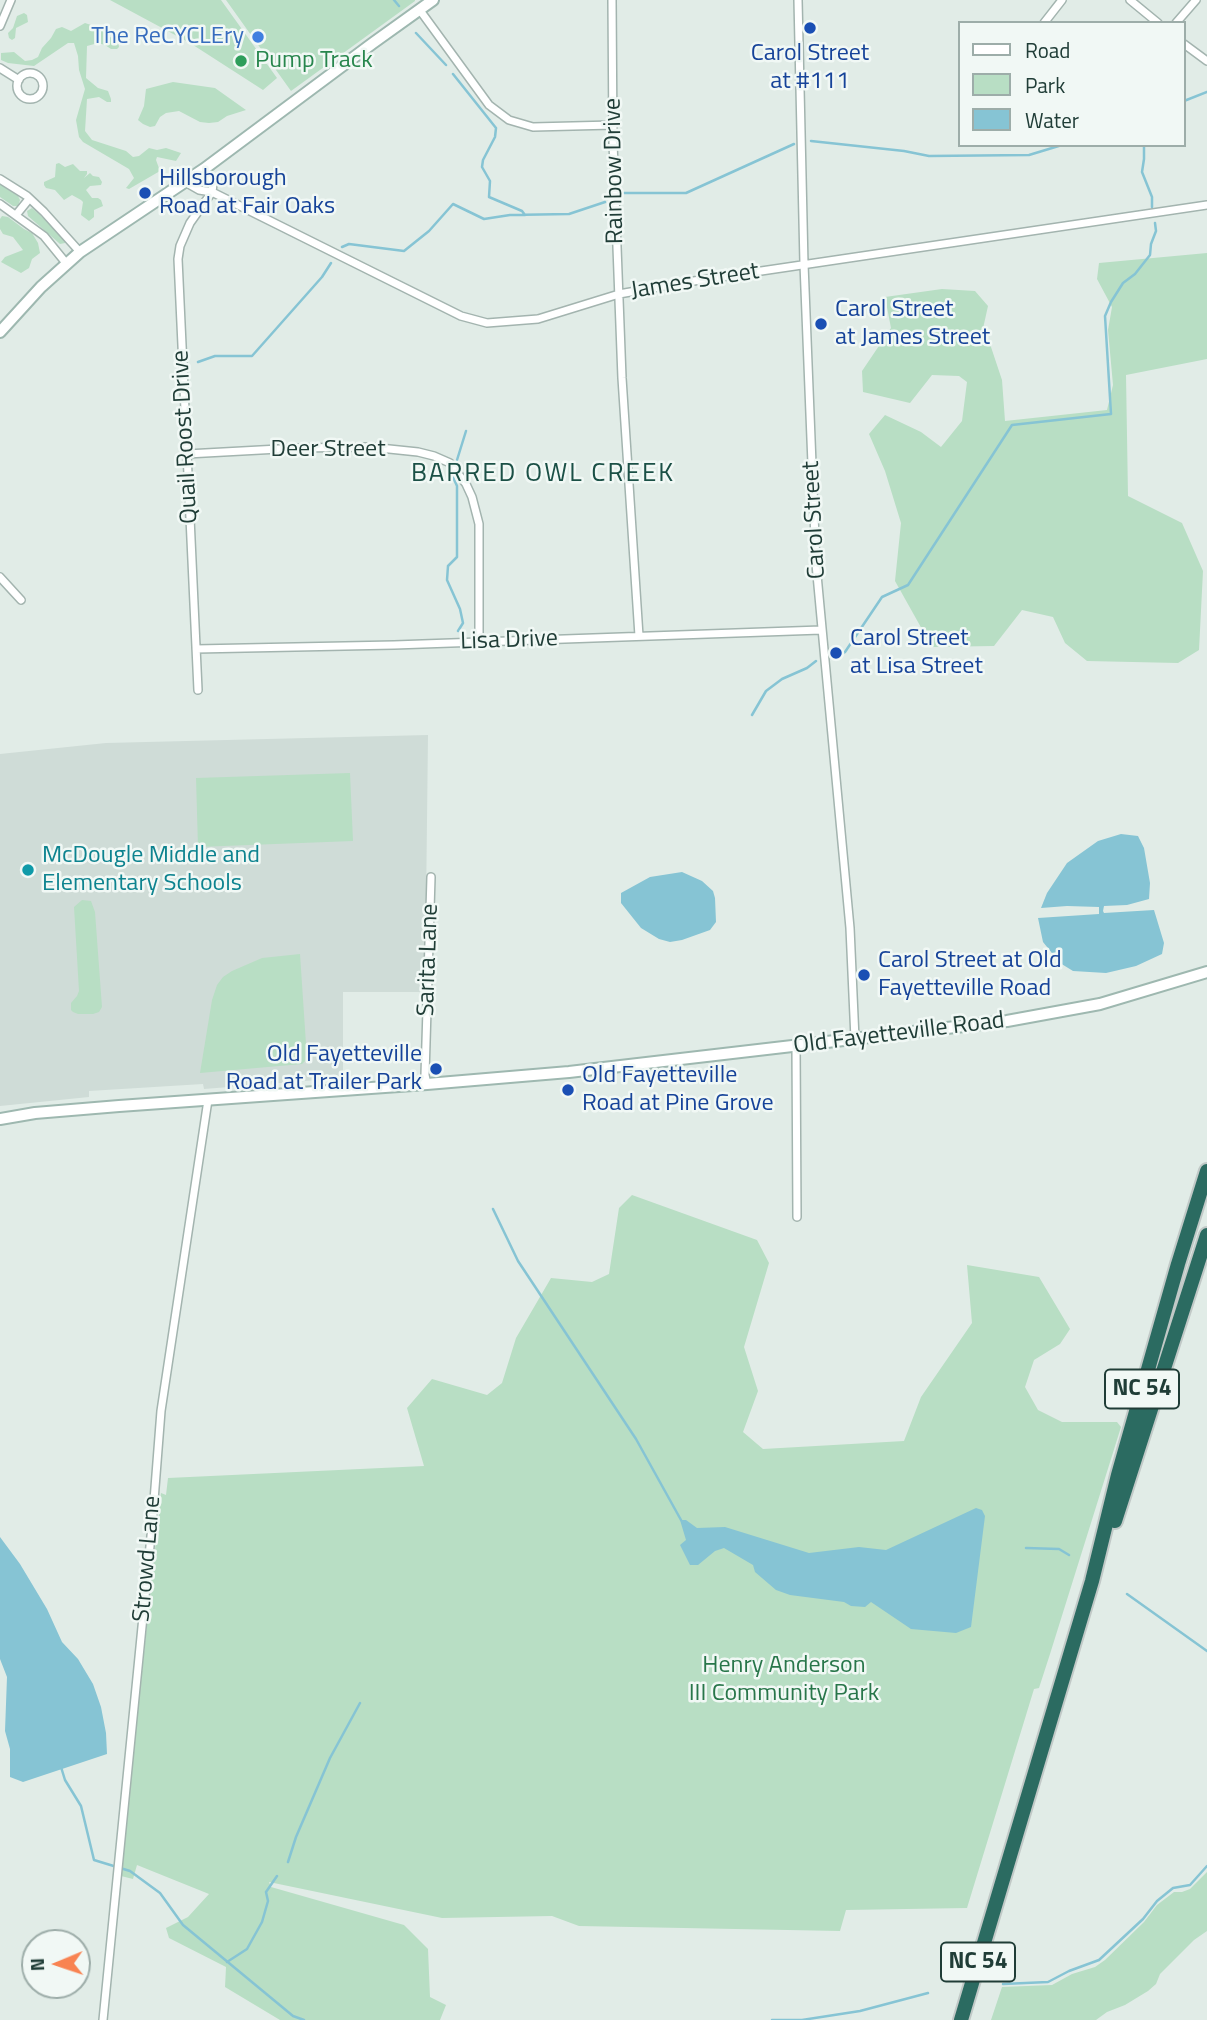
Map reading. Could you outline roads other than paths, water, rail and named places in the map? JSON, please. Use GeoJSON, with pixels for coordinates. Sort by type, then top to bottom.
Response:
{"type":"FeatureCollection","features":[{"type":"Feature","properties":{"kind":"highway","name":"NC 54"},"geometry":{"type":"LineString","coordinates":[[961,2020],[1093,1581],[1118,1475],[1207,1171]]}},
{"type":"Feature","properties":{"kind":"highway","name":"NC 54"},"geometry":{"type":"LineString","coordinates":[[1093,1581],[1111,1536],[1207,1235]]}},
{"type":"Feature","properties":{"kind":"street"},"geometry":{"type":"LineString","coordinates":[[0,26],[11,0]]}},
{"type":"Feature","properties":{"kind":"street"},"geometry":{"type":"LineString","coordinates":[[0,332],[32,296],[80,252],[204,169],[433,0]]}},
{"type":"Feature","properties":{"kind":"street","name":"Rainbow Drive"},"geometry":{"type":"LineString","coordinates":[[612,0],[613,125],[622,378],[639,636]]}},
{"type":"Feature","properties":{"kind":"street","name":"Carol Street"},"geometry":{"type":"LineString","coordinates":[[798,0],[804,264],[816,564],[850,928],[855,1039]]}},
{"type":"Feature","properties":{"kind":"street"},"geometry":{"type":"LineString","coordinates":[[1046,21],[1062,0]]}},
{"type":"Feature","properties":{"kind":"street"},"geometry":{"type":"LineString","coordinates":[[1130,0],[1155,21]]}},
{"type":"Feature","properties":{"kind":"street"},"geometry":{"type":"LineString","coordinates":[[1178,21],[1196,0]]}},
{"type":"Feature","properties":{"kind":"street"},"geometry":{"type":"LineString","coordinates":[[419,9],[495,112],[509,120],[533,127],[613,125]]}},
{"type":"Feature","properties":{"kind":"street"},"geometry":{"type":"LineString","coordinates":[[1186,45],[1207,61]]}},
{"type":"Feature","properties":{"kind":"street"},"geometry":{"type":"LineString","coordinates":[[0,68],[19,80]]}},
{"type":"Feature","properties":{"kind":"street"},"geometry":{"type":"LineString","coordinates":[[204,169],[213,184],[212,192]]}},
{"type":"Feature","properties":{"kind":"street"},"geometry":{"type":"LineString","coordinates":[[0,179],[29,199],[58,226],[80,252]]}},
{"type":"Feature","properties":{"kind":"street","name":"James Street"},"geometry":{"type":"LineString","coordinates":[[185,182],[199,190],[212,192],[395,285],[474,321],[498,323],[538,319],[619,295],[804,264],[1207,205]]}},
{"type":"Feature","properties":{"kind":"street","name":"Quail Roost Drive"},"geometry":{"type":"LineString","coordinates":[[198,690],[178,259],[180,246],[190,223],[212,192]]}},
{"type":"Feature","properties":{"kind":"street"},"geometry":{"type":"LineString","coordinates":[[16,215],[29,199]]}},
{"type":"Feature","properties":{"kind":"street"},"geometry":{"type":"LineString","coordinates":[[0,204],[44,236],[66,263]]}},
{"type":"Feature","properties":{"kind":"street","name":"Deer Street"},"geometry":{"type":"LineString","coordinates":[[187,454],[370,447],[418,452],[450,463],[466,484],[479,524],[479,642]]}},
{"type":"Feature","properties":{"kind":"street"},"geometry":{"type":"LineString","coordinates":[[0,577],[21,600]]}},
{"type":"Feature","properties":{"kind":"street","name":"Lisa Drive"},"geometry":{"type":"LineString","coordinates":[[196,649],[821,630]]}},
{"type":"Feature","properties":{"kind":"street","name":"Sarita Lane"},"geometry":{"type":"LineString","coordinates":[[427,1084],[425,1075],[431,877]]}},
{"type":"Feature","properties":{"kind":"street","name":"Old Fayetteville Road"},"geometry":{"type":"LineString","coordinates":[[0,1119],[71,1110],[569,1072],[1007,1021],[1118,999],[1207,972]]}},
{"type":"Feature","properties":{"kind":"street"},"geometry":{"type":"LineString","coordinates":[[796,1046],[797,1217]]}},
{"type":"Feature","properties":{"kind":"street","name":"Strowd Lane"},"geometry":{"type":"LineString","coordinates":[[103,2020],[161,1411],[208,1100]]}},
{"type":"Feature","properties":{"kind":"water"},"geometry":{"type":"Polygon","coordinates":[[[1121,834],[1138,836],[1144,848],[1150,883],[1149,899],[1127,905],[1104,906],[1103,911],[1154,910],[1164,943],[1162,954],[1136,966],[1106,973],[1073,971],[1060,963],[1043,942],[1038,918],[1099,914],[1099,907],[1041,908],[1047,893],[1067,863],[1098,841],[1121,834]]]}},
{"type":"Feature","properties":{"kind":"water"},"geometry":{"type":"Polygon","coordinates":[[[682,872],[702,881],[713,891],[716,922],[710,930],[670,942],[641,928],[621,903],[621,893],[650,877],[682,872]]]}},
{"type":"Feature","properties":{"kind":"water"},"geometry":{"type":"Polygon","coordinates":[[[976,1508],[982,1510],[985,1516],[971,1627],[956,1633],[911,1629],[871,1602],[865,1607],[851,1606],[844,1602],[790,1595],[776,1590],[755,1572],[753,1565],[724,1548],[715,1551],[698,1565],[690,1565],[680,1545],[686,1540],[680,1520],[686,1520],[697,1528],[725,1527],[809,1553],[859,1547],[886,1550],[976,1508]]]}},
{"type":"Feature","properties":{"kind":"water"},"geometry":{"type":"Polygon","coordinates":[[[0,1537],[47,1609],[62,1642],[78,1659],[93,1684],[106,1733],[107,1754],[23,1782],[10,1777],[10,1749],[5,1731],[7,1677],[0,1659],[0,1537]]]}},
{"type":"Feature","properties":{"kind":"waterway"},"geometry":{"type":"LineString","coordinates":[[394,0],[399,6]]}},
{"type":"Feature","properties":{"kind":"waterway"},"geometry":{"type":"LineString","coordinates":[[416,33],[446,65]]}},
{"type":"Feature","properties":{"kind":"waterway"},"geometry":{"type":"LineString","coordinates":[[453,74],[496,128],[482,167],[490,181],[489,197],[522,211],[525,215]]}},
{"type":"Feature","properties":{"kind":"waterway"},"geometry":{"type":"LineString","coordinates":[[1186,100],[1207,92]]}},
{"type":"Feature","properties":{"kind":"waterway"},"geometry":{"type":"LineString","coordinates":[[811,141],[929,156],[1029,155],[1055,147]]}},
{"type":"Feature","properties":{"kind":"waterway"},"geometry":{"type":"LineString","coordinates":[[624,193],[686,193],[794,144]]}},
{"type":"Feature","properties":{"kind":"waterway"},"geometry":{"type":"LineString","coordinates":[[1144,147],[1142,172],[1152,197],[1152,207]]}},
{"type":"Feature","properties":{"kind":"waterway"},"geometry":{"type":"LineString","coordinates":[[342,247],[349,244],[404,251],[429,231],[453,204],[484,219],[510,215],[569,214],[605,202]]}},
{"type":"Feature","properties":{"kind":"waterway"},"geometry":{"type":"LineString","coordinates":[[831,658],[845,652],[882,597],[908,585],[1012,425],[1111,414],[1105,316],[1123,283],[1135,274],[1150,255],[1156,231],[1155,223]]}},
{"type":"Feature","properties":{"kind":"waterway"},"geometry":{"type":"LineString","coordinates":[[198,362],[215,356],[252,356],[322,277],[331,263]]}},
{"type":"Feature","properties":{"kind":"waterway"},"geometry":{"type":"LineString","coordinates":[[457,460],[466,431]]}},
{"type":"Feature","properties":{"kind":"waterway"},"geometry":{"type":"LineString","coordinates":[[453,477],[457,486],[457,557],[448,566],[447,580],[460,609],[463,623],[458,631]]}},
{"type":"Feature","properties":{"kind":"waterway"},"geometry":{"type":"LineString","coordinates":[[752,715],[766,691],[816,661]]}},
{"type":"Feature","properties":{"kind":"waterway"},"geometry":{"type":"LineString","coordinates":[[493,1209],[518,1261],[636,1439],[681,1520]]}},
{"type":"Feature","properties":{"kind":"waterway"},"geometry":{"type":"LineString","coordinates":[[1026,1548],[1059,1549],[1069,1555]]}},
{"type":"Feature","properties":{"kind":"waterway"},"geometry":{"type":"LineString","coordinates":[[1127,1594],[1207,1651]]}},
{"type":"Feature","properties":{"kind":"waterway"},"geometry":{"type":"LineString","coordinates":[[288,1862],[330,1758],[360,1703]]}},
{"type":"Feature","properties":{"kind":"waterway"},"geometry":{"type":"LineString","coordinates":[[61,1767],[65,1780],[81,1806],[94,1860],[130,1871],[160,1893],[183,1925],[293,2016],[304,2020]]}},
{"type":"Feature","properties":{"kind":"waterway"},"geometry":{"type":"LineString","coordinates":[[1003,1984],[1048,1982],[1099,1960],[1143,1919],[1157,1901],[1173,1888],[1190,1885],[1207,1866]]}},
{"type":"Feature","properties":{"kind":"waterway"},"geometry":{"type":"LineString","coordinates":[[227,1962],[247,1949],[262,1922],[268,1901],[266,1892],[277,1876]]}},
{"type":"Feature","properties":{"kind":"waterway"},"geometry":{"type":"LineString","coordinates":[[772,2020],[802,2020],[860,2011],[928,1993]]}},
{"type":"Feature","properties":{"kind":"place","name":"Carol Street at #111"},"geometry":{"type":"Point","coordinates":[810,28]}},
{"type":"Feature","properties":{"kind":"place","name":"The ReCYCLEry"},"geometry":{"type":"Point","coordinates":[258,37]}},
{"type":"Feature","properties":{"kind":"place","name":"Pump Track"},"geometry":{"type":"Point","coordinates":[241,61]}},
{"type":"Feature","properties":{"kind":"place","name":"Hillsborough Road at Fair Oaks"},"geometry":{"type":"Point","coordinates":[145,193]}},
{"type":"Feature","properties":{"kind":"place","name":"Carol Street at James Street"},"geometry":{"type":"Point","coordinates":[821,324]}},
{"type":"Feature","properties":{"kind":"place","name":"Carol Street at Lisa Street"},"geometry":{"type":"Point","coordinates":[836,653]}},
{"type":"Feature","properties":{"kind":"place","name":"McDougle Middle and Elementary Schools"},"geometry":{"type":"Point","coordinates":[28,870]}},
{"type":"Feature","properties":{"kind":"place","name":"Carol Street at Old Fayetteville Road"},"geometry":{"type":"Point","coordinates":[864,975]}},
{"type":"Feature","properties":{"kind":"place","name":"Old Fayetteville Road at Trailer Park"},"geometry":{"type":"Point","coordinates":[436,1069]}},
{"type":"Feature","properties":{"kind":"place","name":"Old Fayetteville Road at Pine Grove"},"geometry":{"type":"Point","coordinates":[568,1090]}},
{"type":"Feature","properties":{"kind":"district","name":"BARRED OWL CREEK"},"geometry":{"type":"Point","coordinates":[543,475]}},
{"type":"Feature","properties":{"kind":"park label","name":"Henry Anderson III Community Park"},"geometry":{"type":"Point","coordinates":[784,1680]}}]}
